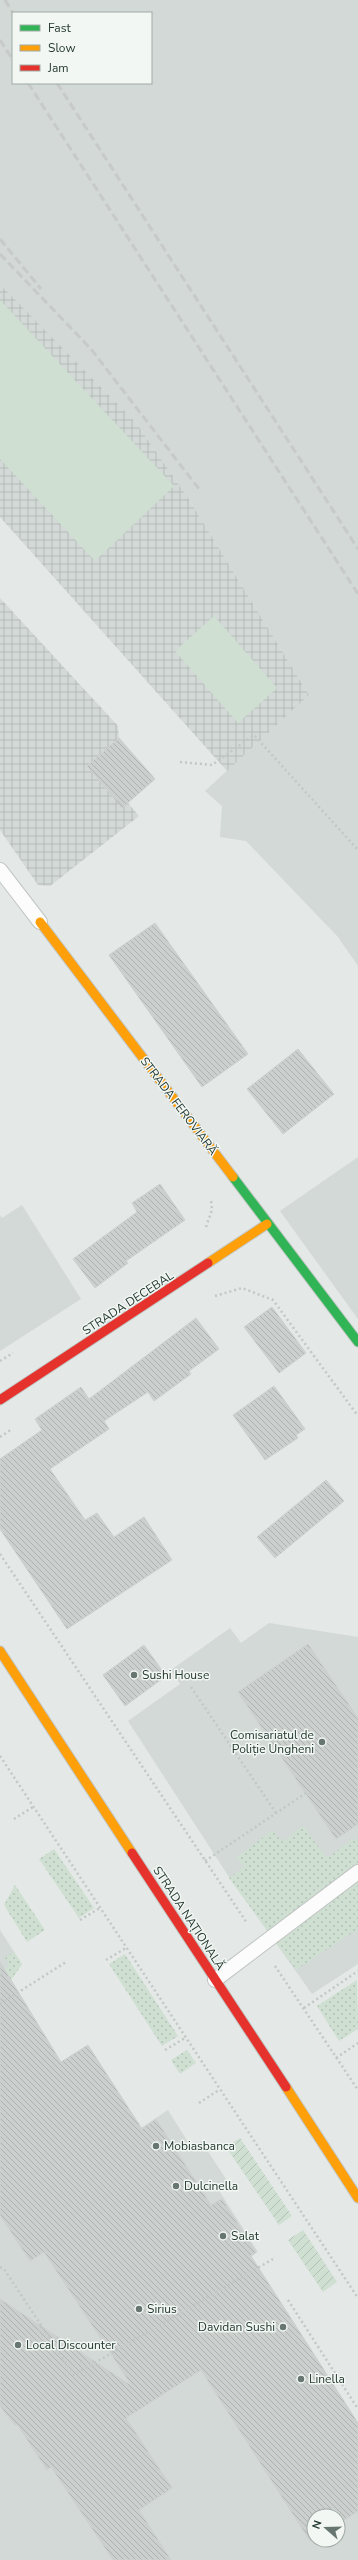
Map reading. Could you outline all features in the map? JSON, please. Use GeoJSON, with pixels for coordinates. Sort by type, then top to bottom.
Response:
{"type":"FeatureCollection","features":[{"type":"Feature","properties":{"kind":"street","name":"STRADA FEROVIARĂ"},"geometry":{"type":"LineString","coordinates":[[40,922],[358,1342]]}},
{"type":"Feature","properties":{"kind":"street","name":"STRADA DECEBAL"},"geometry":{"type":"LineString","coordinates":[[0,1400],[268,1224]]}},
{"type":"Feature","properties":{"kind":"street","name":"STRADA NAȚIONALĂ"},"geometry":{"type":"LineString","coordinates":[[0,1651],[358,2198]]}},
{"type":"Feature","properties":{"kind":"lane","name":"STRADA FEROVIARĂ"},"geometry":{"type":"LineString","coordinates":[[0,870],[40,922]]}},
{"type":"Feature","properties":{"kind":"lane"},"geometry":{"type":"LineString","coordinates":[[215,1980],[358,1872]]}},
{"type":"Feature","properties":{"kind":"path"},"geometry":{"type":"LineString","coordinates":[[180,762],[212,766],[254,735],[358,850]]}},
{"type":"Feature","properties":{"kind":"path"},"geometry":{"type":"LineString","coordinates":[[206,1229],[212,1210],[210,1192]]}},
{"type":"Feature","properties":{"kind":"path"},"geometry":{"type":"LineString","coordinates":[[211,1298],[242,1288],[273,1300],[358,1416]]}},
{"type":"Feature","properties":{"kind":"path"},"geometry":{"type":"LineString","coordinates":[[0,1361],[20,1349]]}},
{"type":"Feature","properties":{"kind":"path"},"geometry":{"type":"LineString","coordinates":[[0,1437],[13,1428]]}},
{"type":"Feature","properties":{"kind":"path"},"geometry":{"type":"LineString","coordinates":[[0,1554],[358,2090]]}},
{"type":"Feature","properties":{"kind":"path"},"geometry":{"type":"LineString","coordinates":[[191,1687],[276,1813]]}},
{"type":"Feature","properties":{"kind":"path"},"geometry":{"type":"LineString","coordinates":[[0,1756],[219,2090],[358,2298]]}},
{"type":"Feature","properties":{"kind":"path"},"geometry":{"type":"LineString","coordinates":[[205,1861],[306,1793]]}},
{"type":"Feature","properties":{"kind":"path"},"geometry":{"type":"LineString","coordinates":[[14,1819],[33,1807]]}},
{"type":"Feature","properties":{"kind":"path"},"geometry":{"type":"LineString","coordinates":[[80,1920],[100,1908]]}},
{"type":"Feature","properties":{"kind":"path"},"geometry":{"type":"LineString","coordinates":[[106,1960],[126,1948]]}},
{"type":"Feature","properties":{"kind":"path"},"geometry":{"type":"LineString","coordinates":[[0,2004],[66,1962]]}},
{"type":"Feature","properties":{"kind":"path"},"geometry":{"type":"LineString","coordinates":[[304,2008],[358,1971]]}},
{"type":"Feature","properties":{"kind":"path"},"geometry":{"type":"LineString","coordinates":[[165,2050],[185,2038]]}},
{"type":"Feature","properties":{"kind":"path"},"geometry":{"type":"LineString","coordinates":[[336,2058],[358,2043]]}},
{"type":"Feature","properties":{"kind":"path"},"geometry":{"type":"LineString","coordinates":[[198,2103],[219,2090]]}},
{"type":"Feature","properties":{"kind":"path"},"geometry":{"type":"LineString","coordinates":[[0,2267],[4,2269],[74,2375],[273,2259]]}},
{"type":"Feature","properties":{"kind":"path"},"geometry":{"type":"LineString","coordinates":[[288,2300],[358,2409]]}},
{"type":"Feature","properties":{"kind":"path"},"geometry":{"type":"LineString","coordinates":[[38,2331],[44,2329]]}},
{"type":"Feature","properties":{"kind":"shaded area"},"geometry":{"type":"Polygon","coordinates":[[[0,0],[358,0],[358,966],[338,937],[246,841],[220,837],[222,806],[205,791],[309,695],[188,498],[137,424],[0,284],[0,0]]]}},
{"type":"Feature","properties":{"kind":"shaded area"},"geometry":{"type":"Polygon","coordinates":[[[0,284],[137,424],[188,498],[309,695],[227,771],[0,517],[0,284]]]}},
{"type":"Feature","properties":{"kind":"shaded area"},"geometry":{"type":"Polygon","coordinates":[[[0,598],[118,726],[119,738],[155,779],[128,803],[139,816],[50,886],[38,885],[0,830],[0,598]]]}},
{"type":"Feature","properties":{"kind":"shaded area"},"geometry":{"type":"Polygon","coordinates":[[[358,1157],[358,1319],[280,1211],[358,1157]]]}},
{"type":"Feature","properties":{"kind":"shaded area"},"geometry":{"type":"Polygon","coordinates":[[[22,1205],[81,1299],[0,1351],[0,1215],[2,1218],[22,1205]]]}},
{"type":"Feature","properties":{"kind":"shaded area","name":"Comisariatul de Poliție Ungheni"},"geometry":{"type":"Polygon","coordinates":[[[269,1623],[358,1637],[358,1964],[312,1994],[229,1877],[128,1721],[180,1684],[171,1670],[230,1628],[241,1643],[269,1623]]]}},
{"type":"Feature","properties":{"kind":"shaded area"},"geometry":{"type":"Polygon","coordinates":[[[0,1930],[22,1964],[11,1980],[51,2046],[20,2064],[141,2128],[168,2110],[191,2147],[201,2141],[228,2182],[218,2189],[258,2252],[250,2257],[358,2423],[358,2560],[0,2560],[0,1930]]]}},
{"type":"Feature","properties":{"kind":"green space"},"geometry":{"type":"Polygon","coordinates":[[[0,300],[174,486],[95,561],[0,459],[0,300]]]}},
{"type":"Feature","properties":{"kind":"green space"},"geometry":{"type":"Polygon","coordinates":[[[214,616],[277,688],[238,723],[175,651],[214,616]]]}},
{"type":"Feature","properties":{"kind":"green space"},"geometry":{"type":"Polygon","coordinates":[[[303,1826],[327,1858],[354,1838],[358,1843],[358,1929],[296,1970],[229,1878],[244,1867],[237,1857],[273,1830],[282,1842],[303,1826]]]}},
{"type":"Feature","properties":{"kind":"green space"},"geometry":{"type":"Polygon","coordinates":[[[54,1849],[94,1908],[79,1918],[39,1859],[54,1849]]]}},
{"type":"Feature","properties":{"kind":"green space"},"geometry":{"type":"Polygon","coordinates":[[[15,1885],[45,1930],[27,1942],[4,1905],[15,1885]]]}},
{"type":"Feature","properties":{"kind":"green space"},"geometry":{"type":"Polygon","coordinates":[[[14,1952],[22,1964],[11,1980],[0,1972],[10,1965],[5,1958],[14,1952]]]}},
{"type":"Feature","properties":{"kind":"green space"},"geometry":{"type":"Polygon","coordinates":[[[125,1954],[178,2036],[162,2046],[109,1964],[125,1954]]]}},
{"type":"Feature","properties":{"kind":"green space"},"geometry":{"type":"Polygon","coordinates":[[[357,1980],[358,2029],[339,2041],[317,2006],[357,1980]]]}},
{"type":"Feature","properties":{"kind":"green space"},"geometry":{"type":"Polygon","coordinates":[[[187,2050],[196,2063],[180,2074],[171,2060],[187,2050]]]}},
{"type":"Feature","properties":{"kind":"green space"},"geometry":{"type":"Polygon","coordinates":[[[240,2138],[292,2216],[279,2225],[226,2147],[240,2138]]]}},
{"type":"Feature","properties":{"kind":"green space"},"geometry":{"type":"Polygon","coordinates":[[[303,2230],[337,2282],[323,2292],[288,2240],[303,2230]]]}},
{"type":"Feature","properties":{"kind":"building"},"geometry":{"type":"Polygon","coordinates":[[[119,738],[155,779],[122,808],[87,766],[119,738]]]}},
{"type":"Feature","properties":{"kind":"building"},"geometry":{"type":"Polygon","coordinates":[[[155,923],[248,1054],[202,1087],[109,955],[155,923]]]}},
{"type":"Feature","properties":{"kind":"building"},"geometry":{"type":"Polygon","coordinates":[[[298,1049],[334,1094],[283,1134],[247,1089],[298,1049]]]}},
{"type":"Feature","properties":{"kind":"building"},"geometry":{"type":"Polygon","coordinates":[[[160,1184],[185,1220],[126,1261],[128,1263],[95,1288],[73,1259],[137,1212],[132,1203],[160,1184]]]}},
{"type":"Feature","properties":{"kind":"building"},"geometry":{"type":"Polygon","coordinates":[[[272,1307],[306,1353],[279,1373],[244,1327],[272,1307]]]}},
{"type":"Feature","properties":{"kind":"building"},"geometry":{"type":"Polygon","coordinates":[[[196,1318],[219,1349],[189,1371],[191,1374],[154,1401],[148,1392],[104,1421],[109,1429],[50,1469],[85,1520],[97,1513],[114,1537],[144,1517],[172,1560],[67,1629],[0,1529],[0,1459],[42,1430],[35,1419],[81,1387],[89,1399],[196,1318]]]}},
{"type":"Feature","properties":{"kind":"building"},"geometry":{"type":"Polygon","coordinates":[[[274,1386],[305,1429],[296,1435],[298,1438],[265,1460],[233,1415],[274,1386]]]}},
{"type":"Feature","properties":{"kind":"building"},"geometry":{"type":"Polygon","coordinates":[[[326,1480],[344,1501],[275,1558],[257,1537],[326,1480]]]}},
{"type":"Feature","properties":{"kind":"building"},"geometry":{"type":"Polygon","coordinates":[[[308,1644],[358,1718],[358,1824],[336,1839],[238,1692],[308,1644]]]}},
{"type":"Feature","properties":{"kind":"building","name":"Sushi House"},"geometry":{"type":"Polygon","coordinates":[[[144,1645],[166,1676],[125,1706],[103,1675],[144,1645]]]}},
{"type":"Feature","properties":{"kind":"building"},"geometry":{"type":"Polygon","coordinates":[[[0,1962],[61,2062],[88,2045],[142,2129],[156,2119],[211,2205],[222,2199],[256,2252],[251,2256],[358,2423],[358,2511],[346,2519],[346,2508],[306,2508],[306,2535],[201,2370],[126,2418],[172,2488],[139,2510],[171,2560],[113,2560],[51,2467],[47,2470],[17,2424],[15,2425],[0,2406],[0,2299],[132,2386],[44,2252],[30,2261],[0,2215],[0,1962]]]}},
{"type":"Feature","properties":{"kind":"railway"},"geometry":{"type":"LineString","coordinates":[[5,0],[12,12]]}},
{"type":"Feature","properties":{"kind":"railway"},"geometry":{"type":"LineString","coordinates":[[0,40],[12,58]]}},
{"type":"Feature","properties":{"kind":"railway"},"geometry":{"type":"LineString","coordinates":[[29,84],[358,594]]}},
{"type":"Feature","properties":{"kind":"railway"},"geometry":{"type":"LineString","coordinates":[[58,84],[358,549]]}},
{"type":"Feature","properties":{"kind":"railway"},"geometry":{"type":"LineString","coordinates":[[0,239],[41,289]]}},
{"type":"Feature","properties":{"kind":"railway"},"geometry":{"type":"LineString","coordinates":[[0,254],[91,349],[199,489]]}},
{"type":"Feature","properties":{"kind":"traffic: fast"},"geometry":{"type":"LineString","coordinates":[[233,1177],[358,1342]]}},
{"type":"Feature","properties":{"kind":"traffic: slow"},"geometry":{"type":"LineString","coordinates":[[40,922],[233,1177]]}},
{"type":"Feature","properties":{"kind":"traffic: slow"},"geometry":{"type":"LineString","coordinates":[[208,1263],[267,1224]]}},
{"type":"Feature","properties":{"kind":"traffic: slow"},"geometry":{"type":"LineString","coordinates":[[0,1651],[132,1853]]}},
{"type":"Feature","properties":{"kind":"traffic: slow"},"geometry":{"type":"LineString","coordinates":[[286,2087],[358,2198]]}},
{"type":"Feature","properties":{"kind":"traffic: jam"},"geometry":{"type":"LineString","coordinates":[[0,1400],[208,1263]]}},
{"type":"Feature","properties":{"kind":"traffic: jam"},"geometry":{"type":"LineString","coordinates":[[132,1853],[286,2087]]}},
{"type":"Feature","properties":{"kind":"place","name":"Sushi House"},"geometry":{"type":"Point","coordinates":[134,1675]}},
{"type":"Feature","properties":{"kind":"place","name":"Comisariatul de Poliție Ungheni"},"geometry":{"type":"Point","coordinates":[322,1742]}},
{"type":"Feature","properties":{"kind":"place","name":"Mobiasbanca"},"geometry":{"type":"Point","coordinates":[156,2146]}},
{"type":"Feature","properties":{"kind":"place","name":"Dulcinella"},"geometry":{"type":"Point","coordinates":[176,2186]}},
{"type":"Feature","properties":{"kind":"place","name":"Salat"},"geometry":{"type":"Point","coordinates":[223,2236]}},
{"type":"Feature","properties":{"kind":"place","name":"Sirius"},"geometry":{"type":"Point","coordinates":[139,2309]}},
{"type":"Feature","properties":{"kind":"place","name":"Davidan Sushi"},"geometry":{"type":"Point","coordinates":[283,2327]}},
{"type":"Feature","properties":{"kind":"place","name":"Local Discounter"},"geometry":{"type":"Point","coordinates":[18,2345]}},
{"type":"Feature","properties":{"kind":"place","name":"Linella"},"geometry":{"type":"Point","coordinates":[301,2379]}}]}
